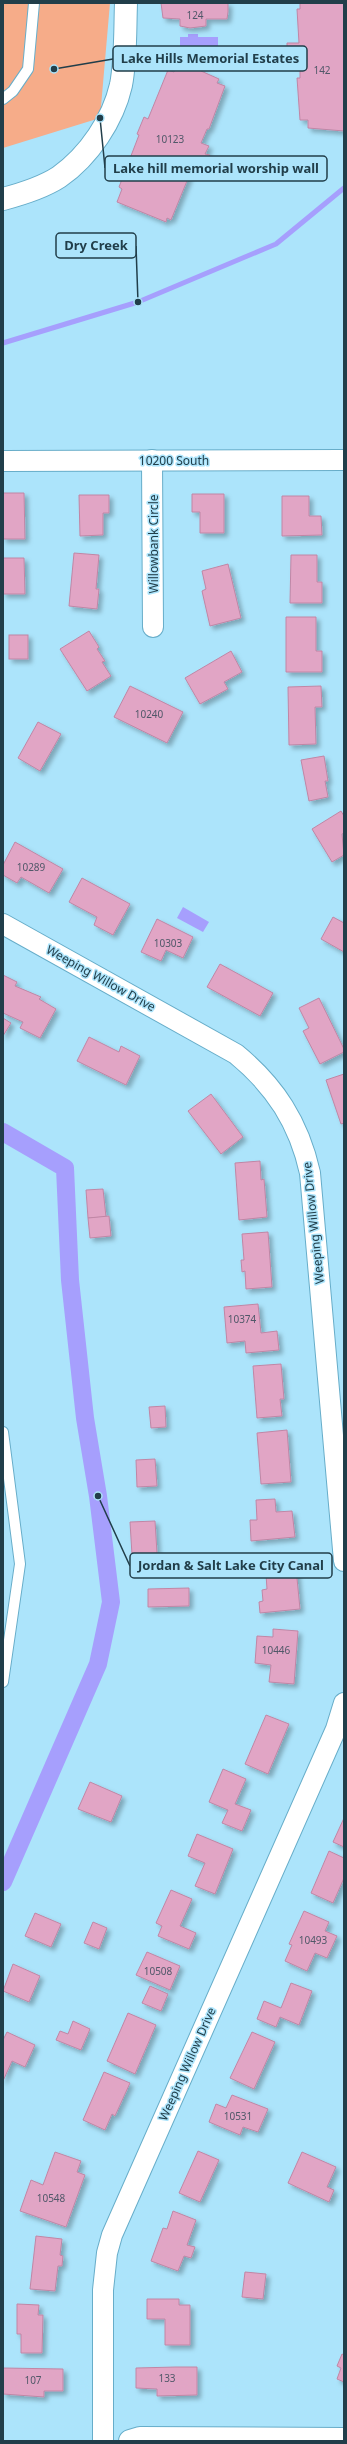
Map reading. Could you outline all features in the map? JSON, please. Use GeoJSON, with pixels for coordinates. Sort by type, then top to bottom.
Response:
{"type":"FeatureCollection","features":[{"type":"Feature","properties":{"kind":"street"},"geometry":{"type":"LineString","coordinates":[[3,199],[36,189],[59,177],[84,154],[103,128],[120,85],[126,3]]}},
{"type":"Feature","properties":{"kind":"street","name":"10200 South"},"geometry":{"type":"LineString","coordinates":[[3,460],[344,460]]}},
{"type":"Feature","properties":{"kind":"street","name":"Willowbank Circle"},"geometry":{"type":"LineString","coordinates":[[152,460],[153,627]]}},
{"type":"Feature","properties":{"kind":"street","name":"Weeping Willow Drive"},"geometry":{"type":"LineString","coordinates":[[3,924],[218,1043],[252,1067],[279,1097],[299,1134],[310,1173],[339,1436],[344,1561]]}},
{"type":"Feature","properties":{"kind":"street","name":"Weeping Willow Drive"},"geometry":{"type":"LineString","coordinates":[[103,2441],[103,2290],[107,2253],[112,2235],[336,1729],[344,1703]]}},
{"type":"Feature","properties":{"kind":"street"},"geometry":{"type":"LineString","coordinates":[[130,2441],[140,2438],[344,2439]]}},
{"type":"Feature","properties":{"kind":"lane"},"geometry":{"type":"LineString","coordinates":[[3,99],[13,91],[28,69],[34,3]]}},
{"type":"Feature","properties":{"kind":"lane"},"geometry":{"type":"LineString","coordinates":[[3,1432],[20,1564],[3,1682]]}},
{"type":"Feature","properties":{"kind":"shaded area"},"geometry":{"type":"Polygon","coordinates":[[[3,3],[110,3],[100,118],[3,148],[3,3]]]}},
{"type":"Feature","properties":{"kind":"shaded area"},"geometry":{"type":"Polygon","coordinates":[[[188,34],[198,34],[198,37],[218,37],[218,52],[180,52],[180,37],[188,37],[188,34]]]}},
{"type":"Feature","properties":{"kind":"shaded area"},"geometry":{"type":"Polygon","coordinates":[[[183,907],[209,922],[203,932],[177,918],[183,907]]]}},
{"type":"Feature","properties":{"kind":"building"},"geometry":{"type":"Polygon","coordinates":[[[161,3],[228,3],[227,19],[206,19],[206,26],[190,28],[180,26],[180,19],[163,18],[161,3]]]}},
{"type":"Feature","properties":{"kind":"building"},"geometry":{"type":"Polygon","coordinates":[[[300,3],[344,3],[344,131],[308,128],[308,120],[300,120],[297,78],[300,78],[300,62],[291,62],[291,53],[287,53],[287,43],[299,43],[297,9],[300,9],[300,3]]]}},
{"type":"Feature","properties":{"kind":"building"},"geometry":{"type":"Polygon","coordinates":[[[179,58],[202,68],[201,71],[219,79],[217,83],[225,86],[209,129],[207,129],[201,143],[209,146],[205,154],[210,155],[206,165],[193,159],[187,175],[189,176],[171,220],[167,218],[166,222],[117,202],[122,189],[119,187],[139,135],[137,134],[144,117],[148,119],[168,70],[174,72],[179,58]]]}},
{"type":"Feature","properties":{"kind":"building"},"geometry":{"type":"Polygon","coordinates":[[[3,493],[24,493],[25,539],[3,539],[3,493]]]}},
{"type":"Feature","properties":{"kind":"building"},"geometry":{"type":"Polygon","coordinates":[[[192,494],[224,494],[224,533],[200,533],[200,512],[192,512],[192,494]]]}},
{"type":"Feature","properties":{"kind":"building"},"geometry":{"type":"Polygon","coordinates":[[[79,495],[109,495],[109,513],[103,513],[103,535],[80,536],[79,495]]]}},
{"type":"Feature","properties":{"kind":"building"},"geometry":{"type":"Polygon","coordinates":[[[282,496],[309,496],[309,516],[321,516],[322,535],[282,536],[282,496]]]}},
{"type":"Feature","properties":{"kind":"building"},"geometry":{"type":"Polygon","coordinates":[[[74,553],[99,555],[96,589],[99,589],[97,609],[69,606],[74,553]]]}},
{"type":"Feature","properties":{"kind":"building"},"geometry":{"type":"Polygon","coordinates":[[[291,555],[317,555],[317,582],[322,582],[322,603],[290,603],[291,555]]]}},
{"type":"Feature","properties":{"kind":"building"},"geometry":{"type":"Polygon","coordinates":[[[3,558],[24,558],[25,594],[3,594],[3,558]]]}},
{"type":"Feature","properties":{"kind":"building"},"geometry":{"type":"Polygon","coordinates":[[[228,564],[241,618],[210,626],[202,591],[206,589],[202,571],[228,564]]]}},
{"type":"Feature","properties":{"kind":"building"},"geometry":{"type":"Polygon","coordinates":[[[286,617],[316,617],[316,651],[322,651],[322,672],[286,672],[286,617]]]}},
{"type":"Feature","properties":{"kind":"building"},"geometry":{"type":"Polygon","coordinates":[[[89,631],[99,647],[97,649],[105,661],[102,662],[111,676],[87,691],[60,649],[89,631]]]}},
{"type":"Feature","properties":{"kind":"building"},"geometry":{"type":"Polygon","coordinates":[[[9,635],[28,635],[28,659],[9,659],[9,635]]]}},
{"type":"Feature","properties":{"kind":"building"},"geometry":{"type":"Polygon","coordinates":[[[231,651],[242,672],[224,682],[228,689],[200,704],[185,678],[231,651]]]}},
{"type":"Feature","properties":{"kind":"building"},"geometry":{"type":"Polygon","coordinates":[[[130,686],[183,712],[167,743],[114,717],[130,686]]]}},
{"type":"Feature","properties":{"kind":"building"},"geometry":{"type":"Polygon","coordinates":[[[321,686],[322,707],[315,707],[316,744],[289,745],[288,687],[321,686]]]}},
{"type":"Feature","properties":{"kind":"building"},"geometry":{"type":"Polygon","coordinates":[[[38,722],[61,734],[40,771],[18,758],[38,722]]]}},
{"type":"Feature","properties":{"kind":"building"},"geometry":{"type":"Polygon","coordinates":[[[324,756],[328,781],[325,781],[328,797],[309,801],[301,760],[324,756]]]}},
{"type":"Feature","properties":{"kind":"building"},"geometry":{"type":"Polygon","coordinates":[[[341,811],[344,816],[344,833],[342,834],[344,855],[332,862],[312,829],[341,811]]]}},
{"type":"Feature","properties":{"kind":"building"},"geometry":{"type":"Polygon","coordinates":[[[15,842],[63,869],[49,893],[21,877],[17,883],[3,875],[3,865],[15,842]]]}},
{"type":"Feature","properties":{"kind":"building"},"geometry":{"type":"Polygon","coordinates":[[[82,878],[130,904],[113,935],[94,925],[97,917],[69,902],[82,878]]]}},
{"type":"Feature","properties":{"kind":"building"},"geometry":{"type":"Polygon","coordinates":[[[333,917],[344,923],[344,952],[321,939],[333,917]]]}},
{"type":"Feature","properties":{"kind":"building"},"geometry":{"type":"Polygon","coordinates":[[[157,919],[193,937],[183,958],[166,950],[161,961],[141,952],[157,919]]]}},
{"type":"Feature","properties":{"kind":"building"},"geometry":{"type":"Polygon","coordinates":[[[220,964],[273,993],[260,1016],[207,987],[220,964]]]}},
{"type":"Feature","properties":{"kind":"building"},"geometry":{"type":"Polygon","coordinates":[[[3,975],[17,982],[15,986],[41,997],[39,999],[56,1009],[40,1038],[20,1028],[23,1022],[3,1013],[3,975]]]}},
{"type":"Feature","properties":{"kind":"building"},"geometry":{"type":"Polygon","coordinates":[[[319,998],[344,1049],[344,1052],[320,1064],[303,1031],[309,1028],[299,1008],[319,998]]]}},
{"type":"Feature","properties":{"kind":"building"},"geometry":{"type":"Polygon","coordinates":[[[3,1018],[11,1023],[3,1036],[3,1018]]]}},
{"type":"Feature","properties":{"kind":"building"},"geometry":{"type":"Polygon","coordinates":[[[89,1037],[119,1052],[121,1046],[140,1056],[126,1085],[77,1061],[89,1037]]]}},
{"type":"Feature","properties":{"kind":"building"},"geometry":{"type":"Polygon","coordinates":[[[344,1074],[344,1123],[341,1124],[326,1080],[344,1074]]]}},
{"type":"Feature","properties":{"kind":"building"},"geometry":{"type":"Polygon","coordinates":[[[211,1094],[243,1137],[221,1154],[188,1111],[211,1094]]]}},
{"type":"Feature","properties":{"kind":"building"},"geometry":{"type":"Polygon","coordinates":[[[260,1161],[261,1180],[264,1179],[267,1217],[239,1220],[235,1163],[260,1161]]]}},
{"type":"Feature","properties":{"kind":"building"},"geometry":{"type":"Polygon","coordinates":[[[103,1189],[106,1217],[88,1218],[86,1190],[103,1189]]]}},
{"type":"Feature","properties":{"kind":"building"},"geometry":{"type":"Polygon","coordinates":[[[109,1216],[111,1236],[90,1238],[88,1218],[109,1216]]]}},
{"type":"Feature","properties":{"kind":"building"},"geometry":{"type":"Polygon","coordinates":[[[268,1232],[272,1287],[246,1289],[245,1271],[242,1272],[241,1260],[244,1260],[242,1234],[268,1232]]]}},
{"type":"Feature","properties":{"kind":"building"},"geometry":{"type":"Polygon","coordinates":[[[258,1304],[261,1333],[277,1331],[279,1350],[246,1353],[245,1341],[227,1343],[224,1307],[258,1304]]]}},
{"type":"Feature","properties":{"kind":"building"},"geometry":{"type":"Polygon","coordinates":[[[281,1364],[284,1399],[280,1399],[282,1416],[257,1418],[253,1366],[281,1364]]]}},
{"type":"Feature","properties":{"kind":"building"},"geometry":{"type":"Polygon","coordinates":[[[165,1406],[166,1427],[151,1428],[149,1407],[165,1406]]]}},
{"type":"Feature","properties":{"kind":"building"},"geometry":{"type":"Polygon","coordinates":[[[287,1430],[291,1482],[261,1484],[257,1433],[287,1430]]]}},
{"type":"Feature","properties":{"kind":"building"},"geometry":{"type":"Polygon","coordinates":[[[155,1459],[157,1486],[137,1487],[136,1460],[155,1459]]]}},
{"type":"Feature","properties":{"kind":"building"},"geometry":{"type":"Polygon","coordinates":[[[275,1499],[276,1512],[292,1511],[295,1537],[251,1541],[250,1520],[257,1520],[256,1500],[275,1499]]]}},
{"type":"Feature","properties":{"kind":"building"},"geometry":{"type":"Polygon","coordinates":[[[155,1521],[157,1553],[132,1555],[130,1522],[155,1521]]]}},
{"type":"Feature","properties":{"kind":"building"},"geometry":{"type":"Polygon","coordinates":[[[295,1558],[300,1609],[260,1613],[259,1602],[263,1601],[262,1590],[267,1589],[265,1560],[295,1558]]]}},
{"type":"Feature","properties":{"kind":"building"},"geometry":{"type":"Polygon","coordinates":[[[189,1588],[189,1606],[148,1607],[148,1589],[189,1588]]]}},
{"type":"Feature","properties":{"kind":"building"},"geometry":{"type":"Polygon","coordinates":[[[273,1629],[298,1631],[294,1684],[269,1682],[271,1665],[255,1663],[257,1636],[273,1637],[273,1629]]]}},
{"type":"Feature","properties":{"kind":"building"},"geometry":{"type":"Polygon","coordinates":[[[266,1715],[289,1724],[268,1774],[245,1764],[266,1715]]]}},
{"type":"Feature","properties":{"kind":"building"},"geometry":{"type":"Polygon","coordinates":[[[223,1769],[246,1779],[235,1804],[251,1810],[242,1831],[222,1823],[228,1810],[209,1802],[223,1769]]]}},
{"type":"Feature","properties":{"kind":"building"},"geometry":{"type":"Polygon","coordinates":[[[90,1782],[122,1796],[111,1822],[78,1809],[90,1782]]]}},
{"type":"Feature","properties":{"kind":"building"},"geometry":{"type":"Polygon","coordinates":[[[344,1818],[344,1847],[333,1842],[344,1818]]]}},
{"type":"Feature","properties":{"kind":"building"},"geometry":{"type":"Polygon","coordinates":[[[197,1834],[233,1849],[215,1894],[195,1886],[205,1863],[188,1856],[197,1834]]]}},
{"type":"Feature","properties":{"kind":"building"},"geometry":{"type":"Polygon","coordinates":[[[329,1851],[344,1858],[344,1878],[333,1903],[311,1893],[329,1851]]]}},
{"type":"Feature","properties":{"kind":"building"},"geometry":{"type":"Polygon","coordinates":[[[171,1890],[192,1899],[180,1926],[196,1933],[189,1949],[158,1936],[162,1926],[156,1923],[171,1890]]]}},
{"type":"Feature","properties":{"kind":"building"},"geometry":{"type":"Polygon","coordinates":[[[304,1911],[329,1922],[325,1931],[337,1936],[327,1958],[315,1953],[307,1971],[285,1961],[292,1945],[289,1944],[304,1911]]]}},
{"type":"Feature","properties":{"kind":"building"},"geometry":{"type":"Polygon","coordinates":[[[35,1913],[61,1924],[51,1947],[25,1936],[35,1913]]]}},
{"type":"Feature","properties":{"kind":"building"},"geometry":{"type":"Polygon","coordinates":[[[93,1922],[107,1928],[99,1949],[84,1943],[93,1922]]]}},
{"type":"Feature","properties":{"kind":"building"},"geometry":{"type":"Polygon","coordinates":[[[147,1952],[180,1966],[170,1990],[136,1975],[147,1952]]]}},
{"type":"Feature","properties":{"kind":"building"},"geometry":{"type":"Polygon","coordinates":[[[13,1964],[40,1976],[29,2002],[3,1991],[13,1964]]]}},
{"type":"Feature","properties":{"kind":"building"},"geometry":{"type":"Polygon","coordinates":[[[291,1983],[312,1991],[299,2025],[280,2017],[276,2027],[257,2019],[264,2001],[281,2008],[291,1983]]]}},
{"type":"Feature","properties":{"kind":"building"},"geometry":{"type":"Polygon","coordinates":[[[150,1986],[168,1994],[161,2011],[142,2003],[150,1986]]]}},
{"type":"Feature","properties":{"kind":"building"},"geometry":{"type":"Polygon","coordinates":[[[128,2013],[156,2025],[135,2074],[107,2061],[128,2013]]]}},
{"type":"Feature","properties":{"kind":"building"},"geometry":{"type":"Polygon","coordinates":[[[73,2021],[90,2029],[81,2050],[56,2040],[60,2031],[68,2034],[73,2021]]]}},
{"type":"Feature","properties":{"kind":"building"},"geometry":{"type":"Polygon","coordinates":[[[7,2032],[35,2045],[25,2067],[12,2061],[3,2081],[3,2040],[7,2032]]]}},
{"type":"Feature","properties":{"kind":"building"},"geometry":{"type":"Polygon","coordinates":[[[252,2032],[275,2042],[254,2089],[230,2078],[252,2032]]]}},
{"type":"Feature","properties":{"kind":"building"},"geometry":{"type":"Polygon","coordinates":[[[104,2072],[130,2083],[115,2116],[112,2114],[105,2130],[83,2120],[104,2072]]]}},
{"type":"Feature","properties":{"kind":"building"},"geometry":{"type":"Polygon","coordinates":[[[232,2095],[268,2109],[258,2132],[243,2127],[240,2135],[209,2122],[216,2104],[226,2108],[232,2095]]]}},
{"type":"Feature","properties":{"kind":"building"},"geometry":{"type":"Polygon","coordinates":[[[198,2151],[219,2160],[200,2202],[179,2193],[198,2151]]]}},
{"type":"Feature","properties":{"kind":"building"},"geometry":{"type":"Polygon","coordinates":[[[55,2152],[81,2161],[77,2172],[85,2175],[66,2227],[20,2211],[31,2180],[43,2185],[55,2152]]]}},
{"type":"Feature","properties":{"kind":"building"},"geometry":{"type":"Polygon","coordinates":[[[302,2152],[336,2167],[327,2187],[334,2190],[329,2202],[288,2183],[302,2152]]]}},
{"type":"Feature","properties":{"kind":"building"},"geometry":{"type":"Polygon","coordinates":[[[173,2211],[196,2220],[187,2245],[195,2247],[191,2258],[184,2256],[178,2271],[151,2261],[163,2228],[167,2229],[173,2211]]]}},
{"type":"Feature","properties":{"kind":"building"},"geometry":{"type":"Polygon","coordinates":[[[36,2236],[62,2239],[60,2255],[63,2256],[62,2266],[58,2266],[55,2291],[30,2289],[36,2236]]]}},
{"type":"Feature","properties":{"kind":"building"},"geometry":{"type":"Polygon","coordinates":[[[245,2272],[266,2274],[263,2299],[242,2297],[245,2272]]]}},
{"type":"Feature","properties":{"kind":"building"},"geometry":{"type":"Polygon","coordinates":[[[147,2299],[179,2299],[179,2305],[190,2305],[190,2345],[165,2345],[165,2319],[147,2319],[147,2299]]]}},
{"type":"Feature","properties":{"kind":"building"},"geometry":{"type":"Polygon","coordinates":[[[17,2304],[39,2305],[38,2315],[43,2315],[42,2353],[21,2353],[21,2334],[17,2334],[17,2304]]]}},
{"type":"Feature","properties":{"kind":"building"},"geometry":{"type":"Polygon","coordinates":[[[342,2354],[344,2355],[344,2382],[337,2379],[341,2368],[337,2366],[342,2354]]]}},
{"type":"Feature","properties":{"kind":"building"},"geometry":{"type":"Polygon","coordinates":[[[197,2367],[197,2395],[157,2396],[157,2389],[136,2388],[136,2368],[197,2367]]]}},
{"type":"Feature","properties":{"kind":"building"},"geometry":{"type":"Polygon","coordinates":[[[3,2368],[63,2369],[63,2391],[44,2391],[44,2397],[3,2394],[3,2368]]]}},
{"type":"Feature","properties":{"kind":"waterway"},"geometry":{"type":"LineString","coordinates":[[3,343],[138,302],[276,244],[344,188]]}},
{"type":"Feature","properties":{"kind":"waterway"},"geometry":{"type":"LineString","coordinates":[[3,1132],[65,1168],[70,1280],[85,1418],[98,1496],[111,1602],[98,1664],[3,1882]]}},
{"type":"Feature","properties":{"kind":"place","name":"Lake Hills Memorial Estates"},"geometry":{"type":"Point","coordinates":[54,69]}},
{"type":"Feature","properties":{"kind":"place","name":"Lake hill memorial worship wall"},"geometry":{"type":"Point","coordinates":[100,118]}},
{"type":"Feature","properties":{"kind":"place","name":"Dry Creek"},"geometry":{"type":"Point","coordinates":[138,302]}},
{"type":"Feature","properties":{"kind":"place","name":"Jordan & Salt Lake City Canal"},"geometry":{"type":"Point","coordinates":[98,1496]}}]}
